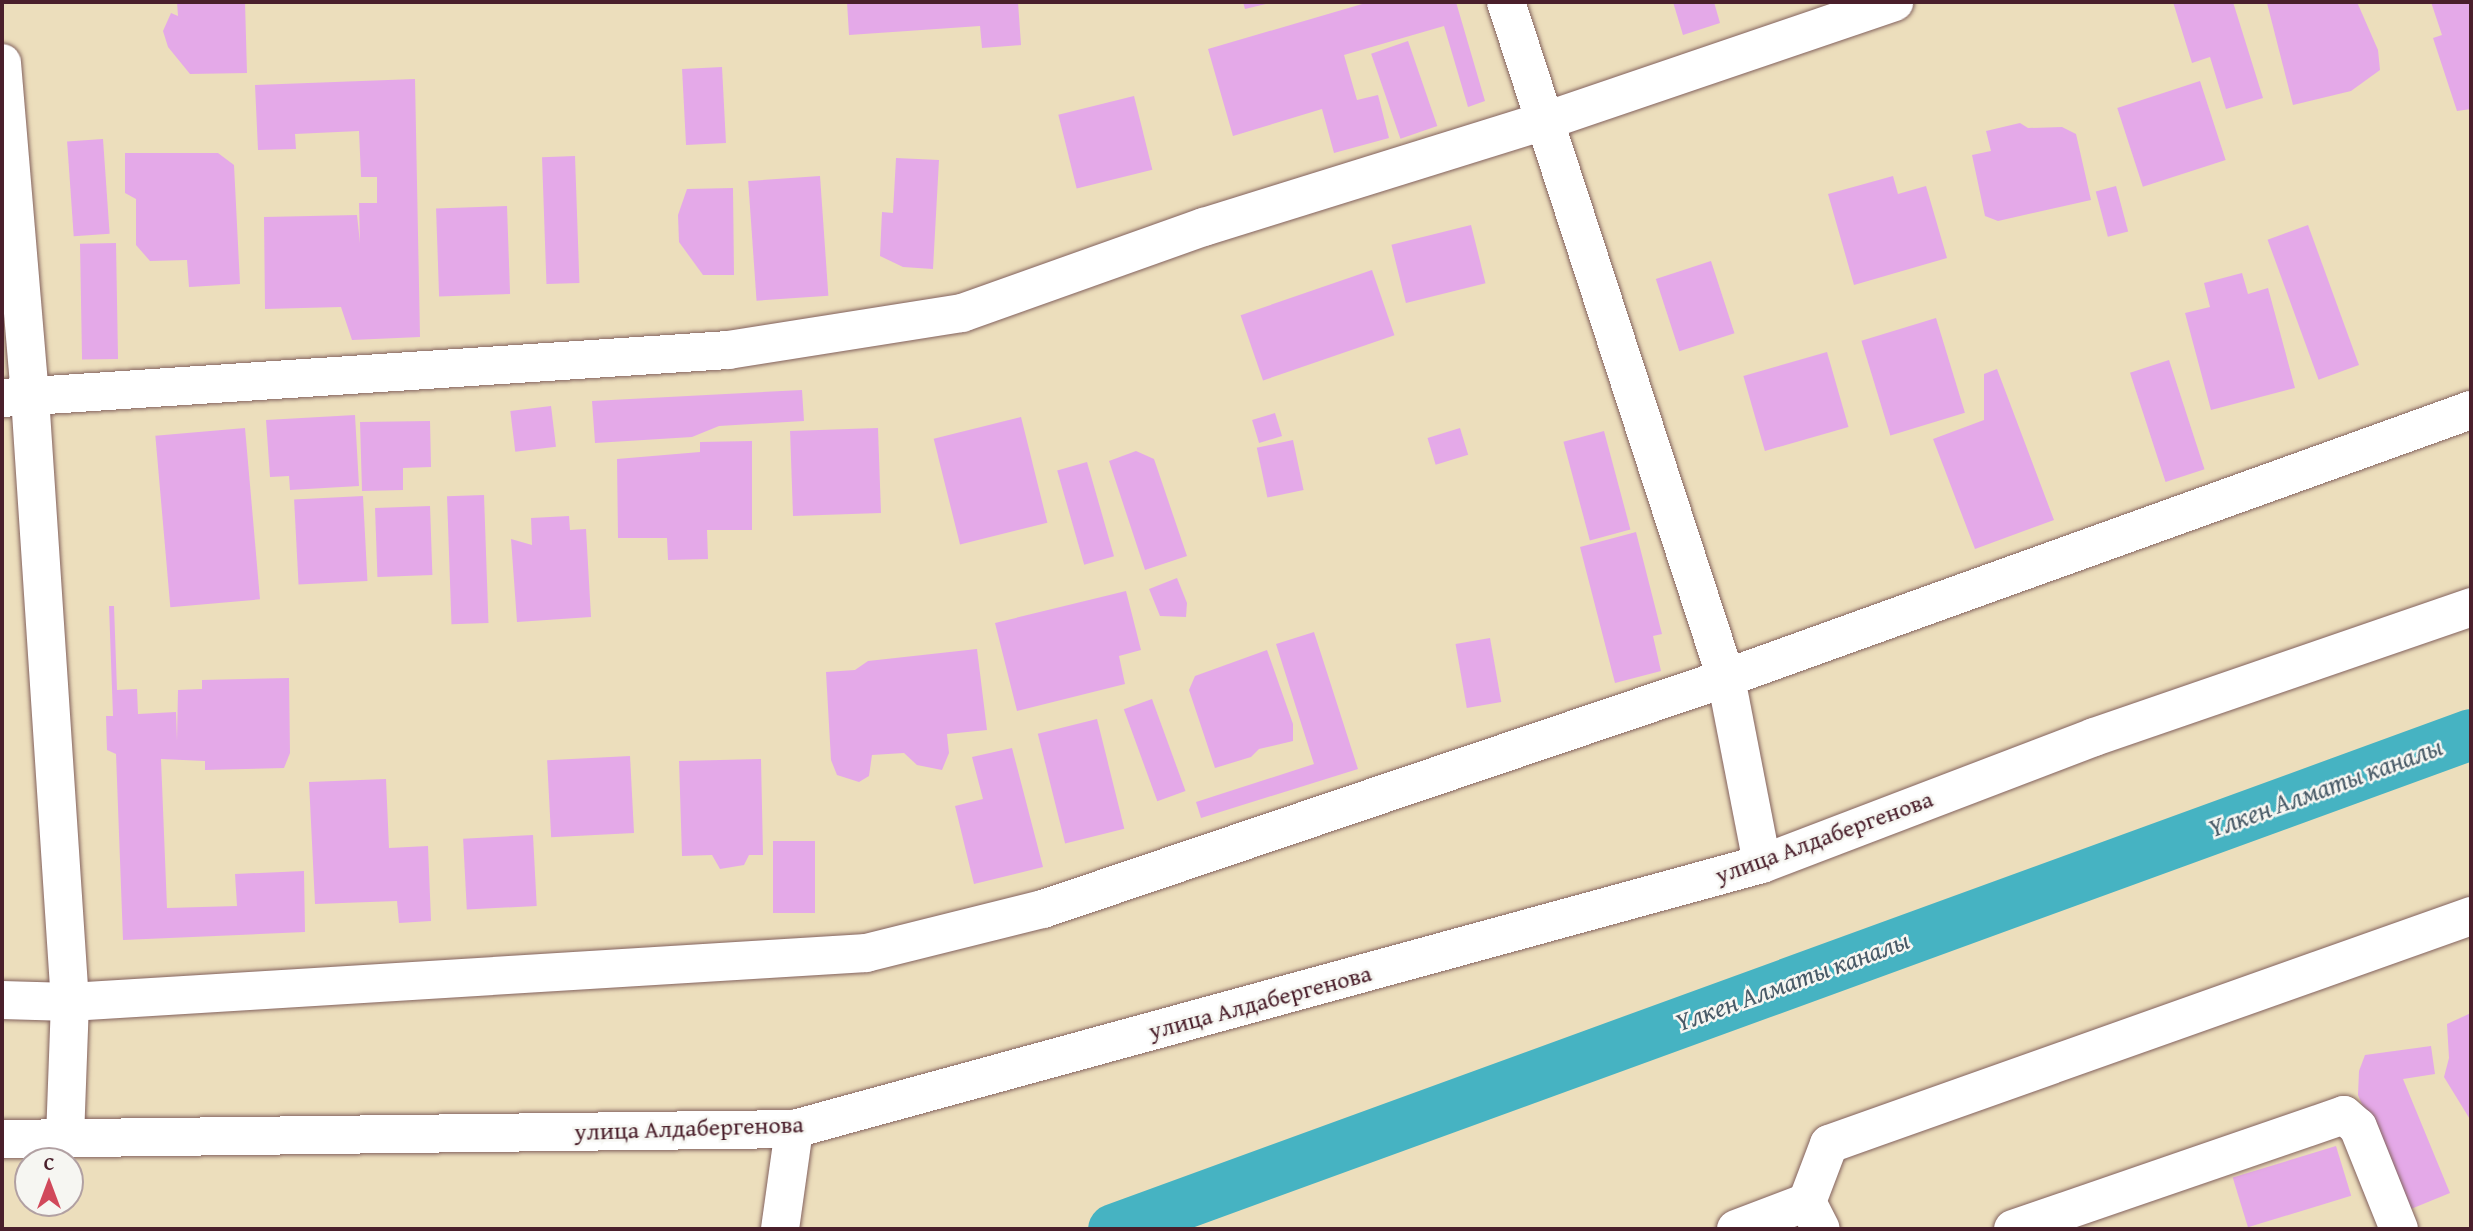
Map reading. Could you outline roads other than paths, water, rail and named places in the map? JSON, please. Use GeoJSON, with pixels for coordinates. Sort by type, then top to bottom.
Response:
{"type":"FeatureCollection","features":[{"type":"Feature","properties":{"kind":"street"},"geometry":{"type":"LineString","coordinates":[[1506,2],[1726,678],[1762,864]]}},
{"type":"Feature","properties":{"kind":"street"},"geometry":{"type":"LineString","coordinates":[[16,398],[729,350],[962,313],[1204,227],[1545,121],[1894,2]]}},
{"type":"Feature","properties":{"kind":"street"},"geometry":{"type":"LineString","coordinates":[[2,63],[16,398],[71,1002],[65,1139]]}},
{"type":"Feature","properties":{"kind":"street"},"geometry":{"type":"LineString","coordinates":[[2,1000],[71,1002],[866,953],[1043,909],[1726,678],[2471,410]]}},
{"type":"Feature","properties":{"kind":"street","name":"улица Алдабергенова"},"geometry":{"type":"LineString","coordinates":[[2,1139],[794,1129],[1762,864],[2094,737],[2471,607]]}},
{"type":"Feature","properties":{"kind":"street"},"geometry":{"type":"LineString","coordinates":[[1736,1229],[1814,1216],[1829,1144],[2471,916]]}},
{"type":"Feature","properties":{"kind":"street"},"geometry":{"type":"LineString","coordinates":[[2013,1229],[2344,1115],[2358,1128],[2399,1229]]}},
{"type":"Feature","properties":{"kind":"street"},"geometry":{"type":"LineString","coordinates":[[780,1229],[794,1129]]}},
{"type":"Feature","properties":{"kind":"waterway","name":"Үлкен Алматы каналы"},"geometry":{"type":"LineString","coordinates":[[1113,1229],[2471,734]]}}]}
